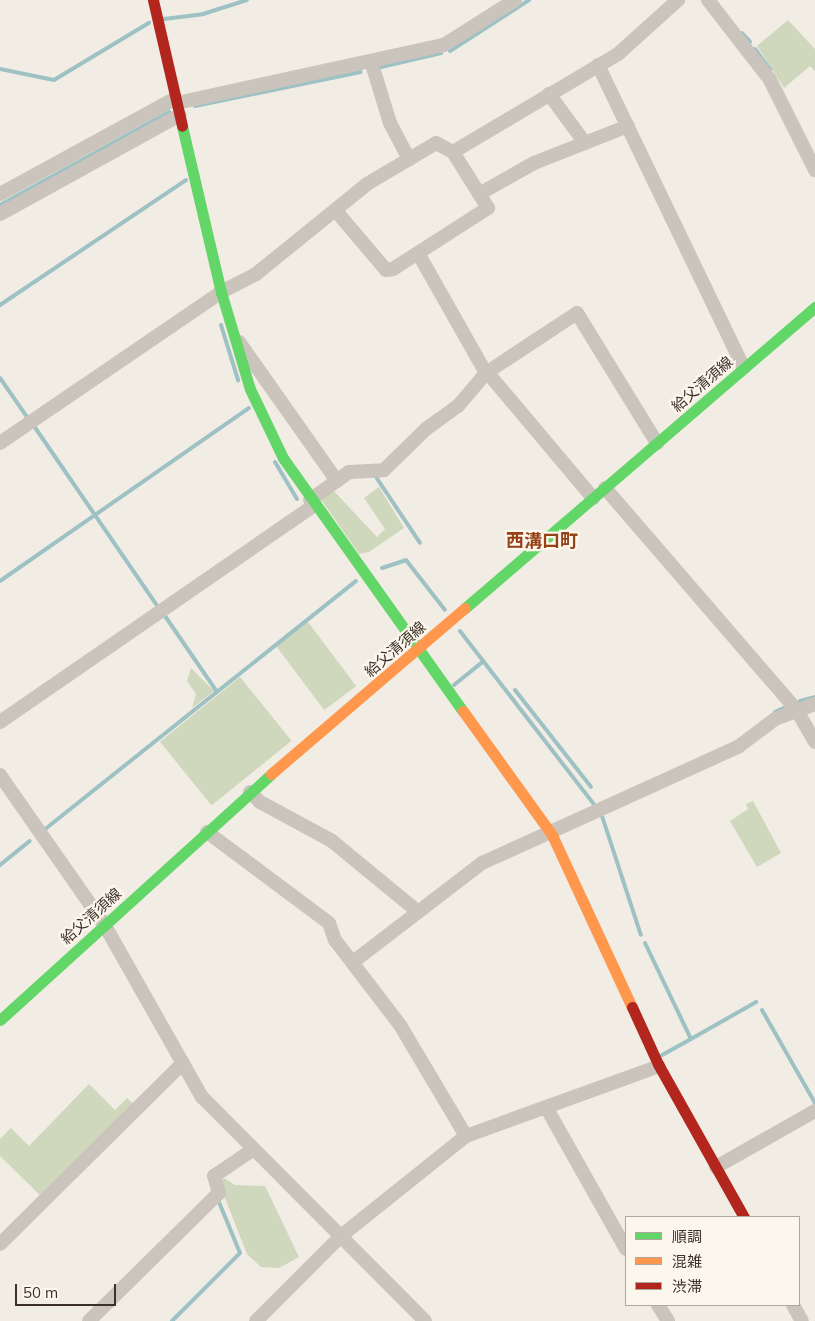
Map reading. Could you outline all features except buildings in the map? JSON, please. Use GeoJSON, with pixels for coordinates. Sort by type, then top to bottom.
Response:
{"type":"FeatureCollection","features":[{"type":"Feature","properties":{"kind":"street"},"geometry":{"type":"LineString","coordinates":[[153,0],[221,292],[250,389],[311,503],[552,835],[658,1066],[743,1216]]}},
{"type":"Feature","properties":{"kind":"street"},"geometry":{"type":"LineString","coordinates":[[0,194],[178,105],[444,45],[515,0]]}},
{"type":"Feature","properties":{"kind":"street"},"geometry":{"type":"LineString","coordinates":[[453,152],[618,54],[678,0]]}},
{"type":"Feature","properties":{"kind":"street"},"geometry":{"type":"LineString","coordinates":[[708,0],[770,80],[815,170]]}},
{"type":"Feature","properties":{"kind":"street"},"geometry":{"type":"LineString","coordinates":[[371,61],[390,123],[409,159]]}},
{"type":"Feature","properties":{"kind":"street"},"geometry":{"type":"LineString","coordinates":[[598,65],[744,368]]}},
{"type":"Feature","properties":{"kind":"street"},"geometry":{"type":"LineString","coordinates":[[549,94],[585,143]]}},
{"type":"Feature","properties":{"kind":"street"},"geometry":{"type":"LineString","coordinates":[[0,214],[178,105]]}},
{"type":"Feature","properties":{"kind":"street"},"geometry":{"type":"LineString","coordinates":[[479,194],[534,163],[628,126]]}},
{"type":"Feature","properties":{"kind":"street"},"geometry":{"type":"LineString","coordinates":[[0,443],[221,292],[256,274],[336,211],[351,195],[436,143],[453,152],[488,208],[386,270],[336,211]]}},
{"type":"Feature","properties":{"kind":"street"},"geometry":{"type":"LineString","coordinates":[[418,252],[487,373],[593,498]]}},
{"type":"Feature","properties":{"kind":"street","name":"給父清須線"},"geometry":{"type":"LineString","coordinates":[[0,1020],[250,792],[815,307]]}},
{"type":"Feature","properties":{"kind":"street"},"geometry":{"type":"LineString","coordinates":[[0,722],[311,503],[349,472],[384,470],[426,429],[458,406],[487,373],[576,314],[657,443]]}},
{"type":"Feature","properties":{"kind":"street"},"geometry":{"type":"LineString","coordinates":[[233,334],[337,481]]}},
{"type":"Feature","properties":{"kind":"street"},"geometry":{"type":"LineString","coordinates":[[605,488],[796,709],[815,742]]}},
{"type":"Feature","properties":{"kind":"street"},"geometry":{"type":"LineString","coordinates":[[353,962],[482,863],[552,835],[738,747],[775,719],[796,709],[815,704]]}},
{"type":"Feature","properties":{"kind":"street"},"geometry":{"type":"LineString","coordinates":[[0,775],[104,924],[202,1097],[426,1321]]}},
{"type":"Feature","properties":{"kind":"street"},"geometry":{"type":"LineString","coordinates":[[250,792],[260,802],[332,841],[417,911]]}},
{"type":"Feature","properties":{"kind":"street"},"geometry":{"type":"LineString","coordinates":[[206,832],[329,924],[353,962],[400,1025],[466,1136]]}},
{"type":"Feature","properties":{"kind":"street"},"geometry":{"type":"LineString","coordinates":[[0,1244],[183,1063]]}},
{"type":"Feature","properties":{"kind":"street"},"geometry":{"type":"LineString","coordinates":[[256,1321],[341,1236],[466,1136],[658,1066]]}},
{"type":"Feature","properties":{"kind":"street"},"geometry":{"type":"LineString","coordinates":[[546,1107],[625,1247]]}},
{"type":"Feature","properties":{"kind":"street"},"geometry":{"type":"LineString","coordinates":[[716,1167],[815,1111]]}},
{"type":"Feature","properties":{"kind":"street"},"geometry":{"type":"LineString","coordinates":[[89,1321],[219,1193],[214,1176],[254,1149]]}},
{"type":"Feature","properties":{"kind":"street"},"geometry":{"type":"LineString","coordinates":[[659,1306],[668,1321]]}},
{"type":"Feature","properties":{"kind":"street"},"geometry":{"type":"LineString","coordinates":[[794,1306],[802,1321]]}},
{"type":"Feature","properties":{"kind":"green space"},"geometry":{"type":"Polygon","coordinates":[[[788,20],[815,49],[815,71],[810,66],[784,88],[757,46],[788,20]]]}},
{"type":"Feature","properties":{"kind":"green space"},"geometry":{"type":"Polygon","coordinates":[[[379,487],[404,528],[369,552],[359,554],[320,498],[332,489],[377,537],[385,529],[364,498],[379,487]]]}},
{"type":"Feature","properties":{"kind":"green space"},"geometry":{"type":"Polygon","coordinates":[[[308,622],[356,686],[324,710],[276,646],[308,622]]]}},
{"type":"Feature","properties":{"kind":"green space"},"geometry":{"type":"Polygon","coordinates":[[[191,668],[214,691],[192,708],[196,694],[187,681],[191,668]]]}},
{"type":"Feature","properties":{"kind":"green space"},"geometry":{"type":"Polygon","coordinates":[[[240,677],[292,741],[212,806],[160,742],[240,677]]]}},
{"type":"Feature","properties":{"kind":"green space"},"geometry":{"type":"Polygon","coordinates":[[[753,801],[781,853],[757,867],[730,821],[748,809],[746,804],[753,801]]]}},
{"type":"Feature","properties":{"kind":"green space"},"geometry":{"type":"Polygon","coordinates":[[[89,1084],[115,1110],[127,1098],[134,1104],[42,1197],[0,1156],[0,1139],[11,1128],[29,1146],[89,1084]]]}},
{"type":"Feature","properties":{"kind":"green space"},"geometry":{"type":"Polygon","coordinates":[[[224,1178],[235,1185],[265,1186],[299,1257],[279,1268],[261,1267],[247,1254],[219,1183],[224,1178]]]}},
{"type":"Feature","properties":{"kind":"waterway"},"geometry":{"type":"LineString","coordinates":[[164,19],[203,14],[247,0]]}},
{"type":"Feature","properties":{"kind":"waterway"},"geometry":{"type":"LineString","coordinates":[[450,51],[529,0]]}},
{"type":"Feature","properties":{"kind":"waterway"},"geometry":{"type":"LineString","coordinates":[[0,69],[54,80],[149,23]]}},
{"type":"Feature","properties":{"kind":"waterway"},"geometry":{"type":"LineString","coordinates":[[742,33],[750,42]]}},
{"type":"Feature","properties":{"kind":"waterway"},"geometry":{"type":"LineString","coordinates":[[755,49],[770,70]]}},
{"type":"Feature","properties":{"kind":"waterway"},"geometry":{"type":"LineString","coordinates":[[381,67],[441,53]]}},
{"type":"Feature","properties":{"kind":"waterway"},"geometry":{"type":"LineString","coordinates":[[195,106],[361,72]]}},
{"type":"Feature","properties":{"kind":"waterway"},"geometry":{"type":"LineString","coordinates":[[0,205],[169,112]]}},
{"type":"Feature","properties":{"kind":"waterway"},"geometry":{"type":"LineString","coordinates":[[0,305],[186,180]]}},
{"type":"Feature","properties":{"kind":"waterway"},"geometry":{"type":"LineString","coordinates":[[221,325],[238,380]]}},
{"type":"Feature","properties":{"kind":"waterway"},"geometry":{"type":"LineString","coordinates":[[0,378],[27,417]]}},
{"type":"Feature","properties":{"kind":"waterway"},"geometry":{"type":"LineString","coordinates":[[0,581],[249,408]]}},
{"type":"Feature","properties":{"kind":"waterway"},"geometry":{"type":"LineString","coordinates":[[34,426],[156,604]]}},
{"type":"Feature","properties":{"kind":"waterway"},"geometry":{"type":"LineString","coordinates":[[275,462],[297,499]]}},
{"type":"Feature","properties":{"kind":"waterway"},"geometry":{"type":"LineString","coordinates":[[376,477],[420,543]]}},
{"type":"Feature","properties":{"kind":"waterway"},"geometry":{"type":"LineString","coordinates":[[382,568],[406,560],[445,610]]}},
{"type":"Feature","properties":{"kind":"waterway"},"geometry":{"type":"LineString","coordinates":[[44,830],[356,581]]}},
{"type":"Feature","properties":{"kind":"waterway"},"geometry":{"type":"LineString","coordinates":[[165,616],[217,692]]}},
{"type":"Feature","properties":{"kind":"waterway"},"geometry":{"type":"LineString","coordinates":[[460,631],[596,807]]}},
{"type":"Feature","properties":{"kind":"waterway"},"geometry":{"type":"LineString","coordinates":[[454,685],[484,661]]}},
{"type":"Feature","properties":{"kind":"waterway"},"geometry":{"type":"LineString","coordinates":[[515,690],[591,787]]}},
{"type":"Feature","properties":{"kind":"waterway"},"geometry":{"type":"LineString","coordinates":[[800,701],[815,697]]}},
{"type":"Feature","properties":{"kind":"waterway"},"geometry":{"type":"LineString","coordinates":[[775,712],[784,708]]}},
{"type":"Feature","properties":{"kind":"waterway"},"geometry":{"type":"LineString","coordinates":[[602,816],[641,935]]}},
{"type":"Feature","properties":{"kind":"waterway"},"geometry":{"type":"LineString","coordinates":[[0,865],[30,841]]}},
{"type":"Feature","properties":{"kind":"waterway"},"geometry":{"type":"LineString","coordinates":[[645,943],[691,1039],[662,1055]]}},
{"type":"Feature","properties":{"kind":"waterway"},"geometry":{"type":"LineString","coordinates":[[691,1039],[756,1002]]}},
{"type":"Feature","properties":{"kind":"waterway"},"geometry":{"type":"LineString","coordinates":[[762,1010],[815,1103]]}},
{"type":"Feature","properties":{"kind":"waterway"},"geometry":{"type":"LineString","coordinates":[[172,1321],[240,1253],[219,1202]]}},
{"type":"Feature","properties":{"kind":"traffic: fast"},"geometry":{"type":"LineString","coordinates":[[182,126],[221,292],[250,389],[283,458],[463,711]]}},
{"type":"Feature","properties":{"kind":"traffic: fast"},"geometry":{"type":"LineString","coordinates":[[465,608],[815,307]]}},
{"type":"Feature","properties":{"kind":"traffic: fast"},"geometry":{"type":"LineString","coordinates":[[0,1020],[271,774]]}},
{"type":"Feature","properties":{"kind":"traffic: slow"},"geometry":{"type":"LineString","coordinates":[[271,774],[465,608]]}},
{"type":"Feature","properties":{"kind":"traffic: slow"},"geometry":{"type":"LineString","coordinates":[[463,711],[552,835],[632,1007]]}},
{"type":"Feature","properties":{"kind":"traffic: jam"},"geometry":{"type":"LineString","coordinates":[[153,0],[182,126]]}},
{"type":"Feature","properties":{"kind":"traffic: jam"},"geometry":{"type":"LineString","coordinates":[[632,1007],[658,1064],[743,1216]]}},
{"type":"Feature","properties":{"kind":"district","name":"西溝口町"},"geometry":{"type":"Point","coordinates":[542,541]}}]}
